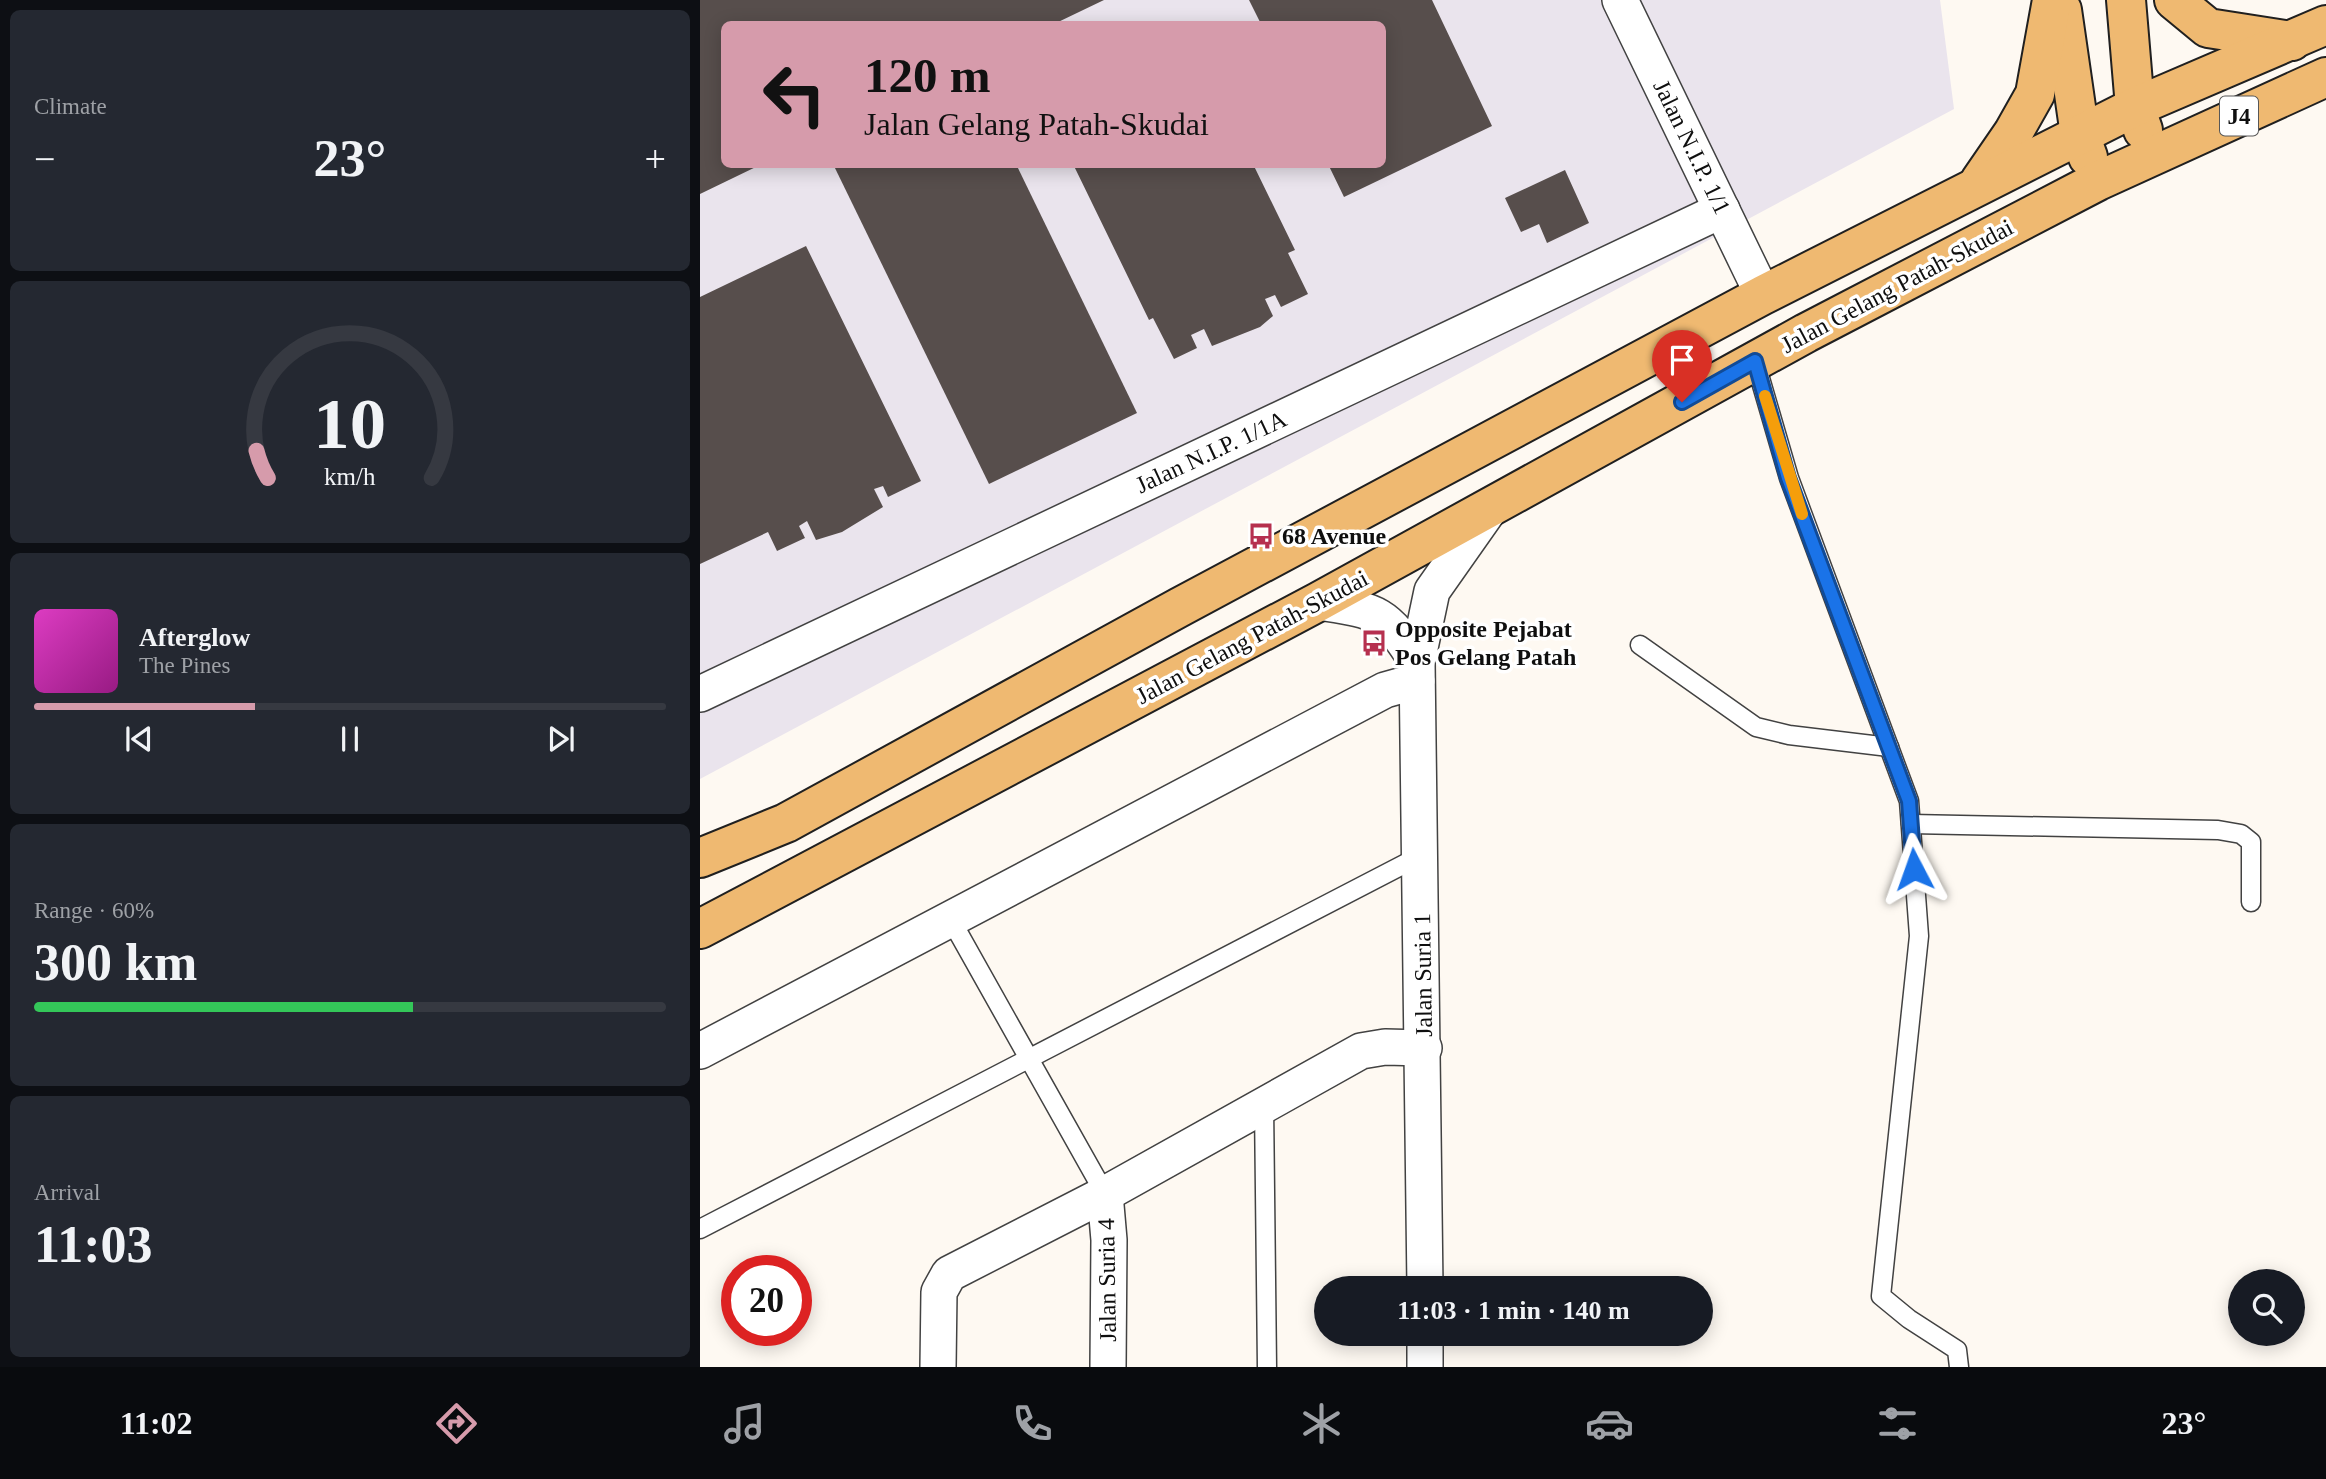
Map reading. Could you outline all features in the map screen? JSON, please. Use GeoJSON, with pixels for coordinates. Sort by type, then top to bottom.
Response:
{"type":"FeatureCollection","features":[{"type":"Feature","properties":{"kind":"main road"},"geometry":{"type":"LineString","coordinates":[[1977,186],[2013,133],[2035,94],[2052,0]]}},
{"type":"Feature","properties":{"kind":"main road"},"geometry":{"type":"LineString","coordinates":[[2061,0],[2080,135],[2098,181]]}},
{"type":"Feature","properties":{"kind":"main road"},"geometry":{"type":"LineString","coordinates":[[2126,0],[2135,107],[2152,155]]}},
{"type":"Feature","properties":{"kind":"main road"},"geometry":{"type":"LineString","coordinates":[[2174,0],[2208,28],[2309,33]]}},
{"type":"Feature","properties":{"kind":"main road","name":"Jalan Gelang Patah-Skudai"},"geometry":{"type":"LineString","coordinates":[[700,858],[786,823],[1180,607],[1763,295],[2135,107],[2309,33]]}},
{"type":"Feature","properties":{"kind":"main road","name":"Jalan Gelang Patah-Skudai"},"geometry":{"type":"LineString","coordinates":[[700,929],[1318,602],[1755,361],[2098,181],[2326,77]]}},
{"type":"Feature","properties":{"kind":"street","name":"Jalan N.I.P. 1/1"},"geometry":{"type":"LineString","coordinates":[[1620,0],[1763,295]]}},
{"type":"Feature","properties":{"kind":"street","name":"Jalan N.I.P. 1/1A"},"geometry":{"type":"LineString","coordinates":[[700,694],[1722,210]]}},
{"type":"Feature","properties":{"kind":"street","name":"Jalan Suria 1"},"geometry":{"type":"LineString","coordinates":[[1425,1276],[1417,672],[1432,591],[1489,510]]}},
{"type":"Feature","properties":{"kind":"street"},"geometry":{"type":"LineString","coordinates":[[700,1051],[1417,672],[1400,634],[1372,611],[1318,602]]}},
{"type":"Feature","properties":{"kind":"street"},"geometry":{"type":"LineString","coordinates":[[938,1367],[939,1292],[949,1274],[1105,1194],[1361,1051],[1385,1047],[1424,1048]]}},
{"type":"Feature","properties":{"kind":"street","name":"Jalan Suria 4"},"geometry":{"type":"LineString","coordinates":[[1105,1194],[1109,1240],[1108,1367]]}},
{"type":"Feature","properties":{"kind":"street"},"geometry":{"type":"LineString","coordinates":[[1425,1346],[1425,1367]]}},
{"type":"Feature","properties":{"kind":"lane"},"geometry":{"type":"LineString","coordinates":[[1755,361],[1788,478],[1909,801],[1919,936],[1881,1296],[1909,1319],[1957,1350],[1959,1367]]}},
{"type":"Feature","properties":{"kind":"lane"},"geometry":{"type":"LineString","coordinates":[[1640,645],[1756,727],[1789,735],[1889,747]]}},
{"type":"Feature","properties":{"kind":"lane"},"geometry":{"type":"LineString","coordinates":[[1911,824],[2218,830],[2241,834],[2251,842],[2251,902]]}},
{"type":"Feature","properties":{"kind":"lane"},"geometry":{"type":"LineString","coordinates":[[700,1230],[1420,856]]}},
{"type":"Feature","properties":{"kind":"lane"},"geometry":{"type":"LineString","coordinates":[[950,918],[1105,1194]]}},
{"type":"Feature","properties":{"kind":"lane"},"geometry":{"type":"LineString","coordinates":[[1264,1104],[1267,1367]]}},
{"type":"Feature","properties":{"kind":"shaded area"},"geometry":{"type":"Polygon","coordinates":[[[700,0],[1940,0],[1954,109],[700,779],[700,0]]]}},
{"type":"Feature","properties":{"kind":"building"},"geometry":{"type":"Polygon","coordinates":[[[700,0],[1104,0],[1060,21],[721,21],[721,168],[754,168],[700,194],[700,0]]]}},
{"type":"Feature","properties":{"kind":"building"},"geometry":{"type":"Polygon","coordinates":[[[1249,0],[1432,0],[1492,126],[1344,197],[1330,168],[1386,168],[1386,21],[1260,21],[1249,0]]]}},
{"type":"Feature","properties":{"kind":"building"},"geometry":{"type":"Polygon","coordinates":[[[835,168],[1018,168],[1137,413],[989,484],[835,168]]]}},
{"type":"Feature","properties":{"kind":"building"},"geometry":{"type":"Polygon","coordinates":[[[1075,168],[1255,168],[1295,250],[1288,253],[1308,294],[1281,307],[1275,295],[1265,299],[1273,316],[1260,327],[1212,346],[1204,329],[1191,335],[1197,348],[1174,359],[1153,318],[1149,320],[1075,168]]]}},
{"type":"Feature","properties":{"kind":"building"},"geometry":{"type":"Polygon","coordinates":[[[1565,170],[1589,223],[1547,243],[1539,224],[1521,232],[1505,198],[1565,170]]]}},
{"type":"Feature","properties":{"kind":"building"},"geometry":{"type":"Polygon","coordinates":[[[806,246],[921,481],[888,497],[883,486],[874,489],[883,507],[842,532],[816,540],[807,521],[799,526],[805,538],[777,551],[768,532],[700,564],[700,297],[806,246]]]}},
{"type":"Feature","properties":{"kind":"slow traffic"},"geometry":{"type":"LineString","coordinates":[[1765,396],[1788,478],[1802,514]]}},
{"type":"Feature","properties":{"kind":"place","name":"68 Avenue"},"geometry":{"type":"Point","coordinates":[1261,536]}},
{"type":"Feature","properties":{"kind":"place","name":"Opposite Pejabat Pos Gelang Patah"},"geometry":{"type":"Point","coordinates":[1374,643]}},
{"type":"Feature","properties":{"kind":"route"},"geometry":{"type":"LineString","coordinates":[[1682,402],[1755,361],[1788,478],[1909,801],[1914,869]]}}]}
